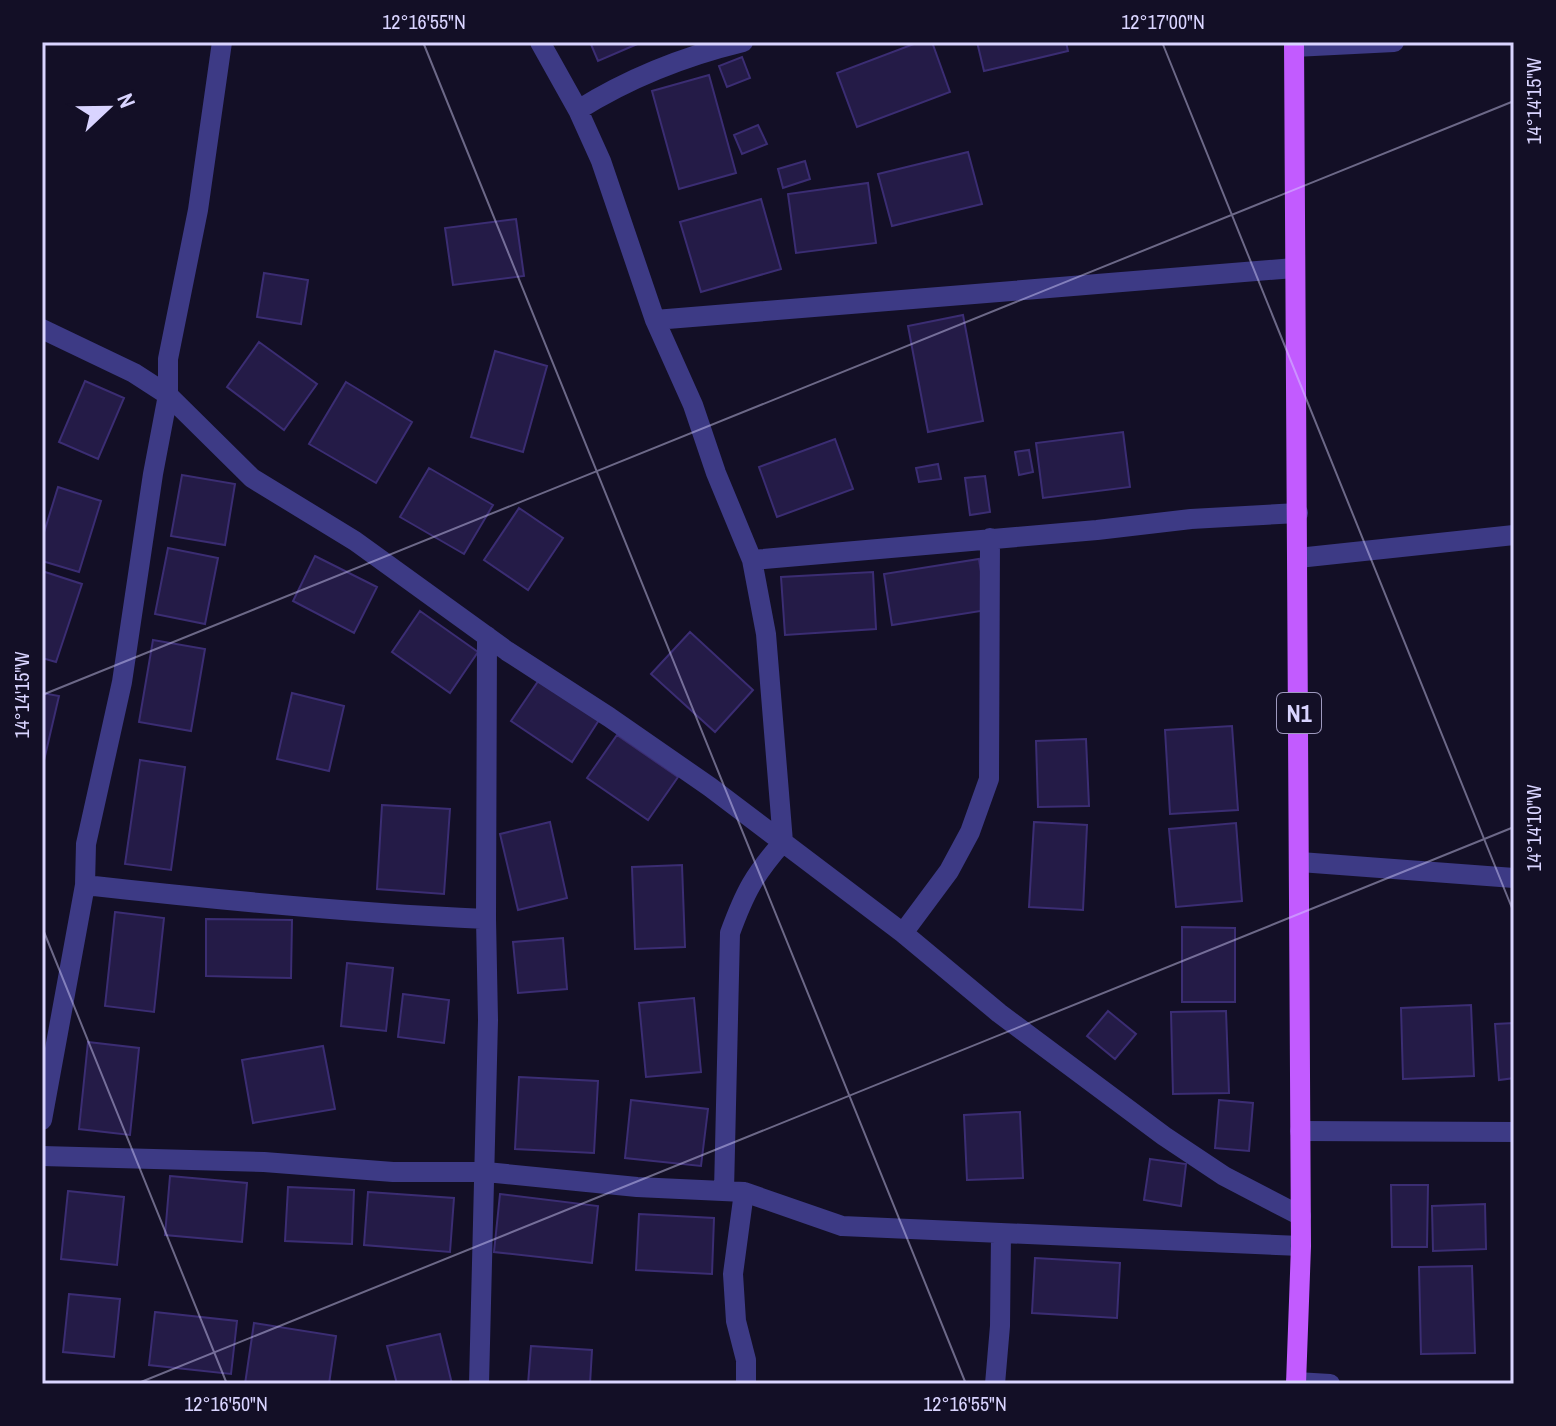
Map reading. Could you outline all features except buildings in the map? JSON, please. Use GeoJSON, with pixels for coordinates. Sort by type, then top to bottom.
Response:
{"type":"FeatureCollection","features":[{"type":"Feature","properties":{"kind":"main road","name":"N1"},"geometry":{"type":"LineString","coordinates":[[1294,45],[1301,1216],[1296,1383]]}},
{"type":"Feature","properties":{"kind":"street"},"geometry":{"type":"LineString","coordinates":[[42,1120],[50,1032],[85,885],[86,844],[122,682],[168,395],[168,359],[198,210],[222,42]]}},
{"type":"Feature","properties":{"kind":"street"},"geometry":{"type":"LineString","coordinates":[[540,42],[578,110],[601,161],[655,320],[693,405],[716,473],[752,560],[766,634],[783,842],[756,872],[741,901],[730,933],[733,1274],[736,1321],[746,1360],[746,1384]]}},
{"type":"Feature","properties":{"kind":"street"},"geometry":{"type":"LineString","coordinates":[[578,110],[641,75],[743,42]]}},
{"type":"Feature","properties":{"kind":"street"},"geometry":{"type":"LineString","coordinates":[[1294,45],[1394,42]]}},
{"type":"Feature","properties":{"kind":"street"},"geometry":{"type":"LineString","coordinates":[[655,320],[1294,268]]}},
{"type":"Feature","properties":{"kind":"street"},"geometry":{"type":"LineString","coordinates":[[42,329],[134,373],[168,395],[252,478],[355,541],[487,636],[622,725],[783,842],[903,933],[999,1013],[1164,1136],[1261,1198],[1301,1216]]}},
{"type":"Feature","properties":{"kind":"street"},"geometry":{"type":"LineString","coordinates":[[752,560],[1191,519],[1298,513]]}},
{"type":"Feature","properties":{"kind":"street"},"geometry":{"type":"LineString","coordinates":[[1298,558],[1514,535]]}},
{"type":"Feature","properties":{"kind":"street"},"geometry":{"type":"LineString","coordinates":[[903,933],[949,871],[970,832],[989,779],[990,538]]}},
{"type":"Feature","properties":{"kind":"street"},"geometry":{"type":"LineString","coordinates":[[479,1384],[488,1020],[487,636]]}},
{"type":"Feature","properties":{"kind":"street"},"geometry":{"type":"LineString","coordinates":[[1300,862],[1514,878]]}},
{"type":"Feature","properties":{"kind":"street"},"geometry":{"type":"LineString","coordinates":[[85,885],[242,903],[335,908],[413,917],[486,919]]}},
{"type":"Feature","properties":{"kind":"street"},"geometry":{"type":"LineString","coordinates":[[1300,1131],[1514,1132]]}},
{"type":"Feature","properties":{"kind":"street"},"geometry":{"type":"LineString","coordinates":[[42,1156],[264,1162],[393,1172],[486,1172],[637,1187],[734,1192],[842,1226],[1301,1246]]}},
{"type":"Feature","properties":{"kind":"street"},"geometry":{"type":"LineString","coordinates":[[995,1384],[1000,1326],[1001,1234]]}},
{"type":"Feature","properties":{"kind":"street"},"geometry":{"type":"LineString","coordinates":[[1296,1383],[1330,1384]]}}]}
